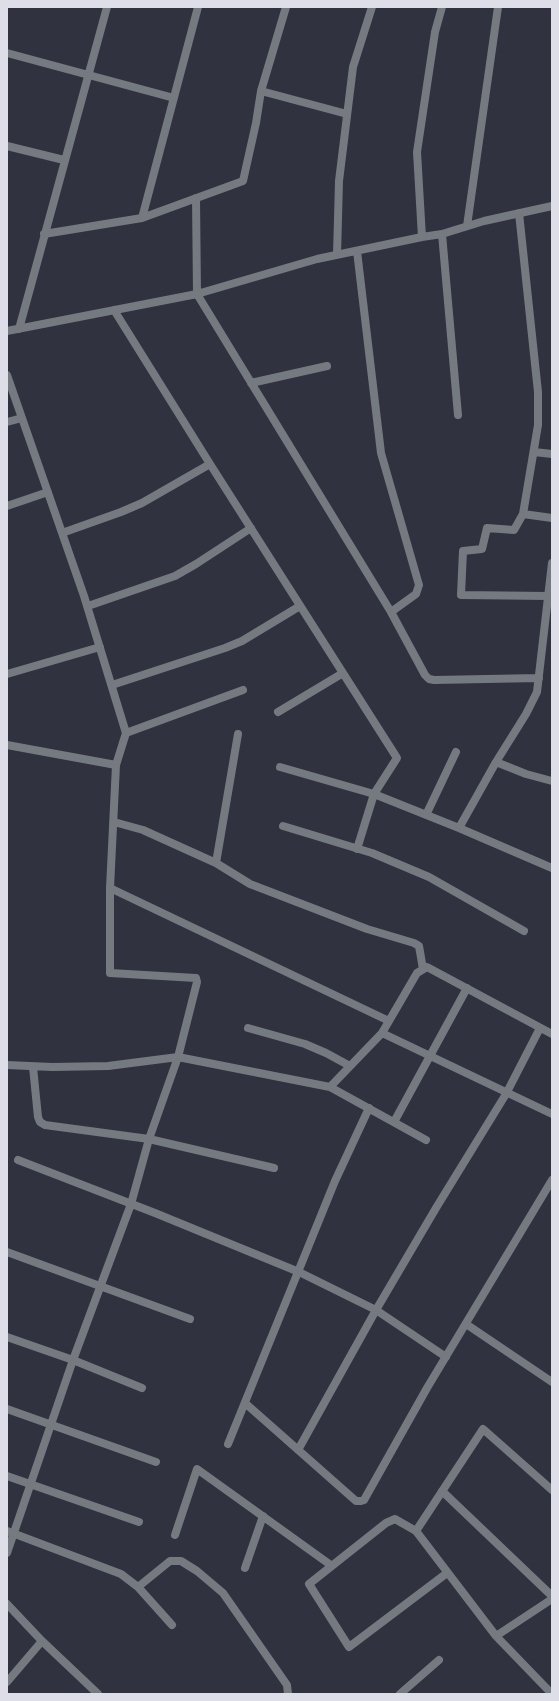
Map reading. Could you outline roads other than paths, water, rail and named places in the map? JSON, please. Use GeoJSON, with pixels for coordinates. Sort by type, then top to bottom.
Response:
{"type":"FeatureCollection","features":[{"type":"Feature","properties":{"kind":"street"},"geometry":{"type":"LineString","coordinates":[[19,328],[107,7]]}},
{"type":"Feature","properties":{"kind":"street"},"geometry":{"type":"LineString","coordinates":[[142,218],[198,7]]}},
{"type":"Feature","properties":{"kind":"street"},"geometry":{"type":"LineString","coordinates":[[44,234],[142,218],[242,181],[256,123],[261,91],[286,7]]}},
{"type":"Feature","properties":{"kind":"street"},"geometry":{"type":"LineString","coordinates":[[337,255],[339,181],[353,67],[372,7]]}},
{"type":"Feature","properties":{"kind":"street"},"geometry":{"type":"LineString","coordinates":[[422,237],[417,152],[435,32],[442,7]]}},
{"type":"Feature","properties":{"kind":"street"},"geometry":{"type":"LineString","coordinates":[[467,226],[498,7]]}},
{"type":"Feature","properties":{"kind":"street"},"geometry":{"type":"LineString","coordinates":[[7,53],[174,98]]}},
{"type":"Feature","properties":{"kind":"street"},"geometry":{"type":"LineString","coordinates":[[261,91],[347,114]]}},
{"type":"Feature","properties":{"kind":"street"},"geometry":{"type":"LineString","coordinates":[[7,146],[64,160]]}},
{"type":"Feature","properties":{"kind":"street"},"geometry":{"type":"LineString","coordinates":[[196,198],[197,294],[391,612],[429,679],[539,678]]}},
{"type":"Feature","properties":{"kind":"street"},"geometry":{"type":"LineString","coordinates":[[7,331],[197,294],[317,259],[442,234],[484,221],[552,206]]}},
{"type":"Feature","properties":{"kind":"street"},"geometry":{"type":"LineString","coordinates":[[519,213],[538,392],[538,425],[534,452],[523,514],[514,530],[487,528],[482,549],[463,551],[461,595],[548,596]]}},
{"type":"Feature","properties":{"kind":"street"},"geometry":{"type":"LineString","coordinates":[[442,234],[458,415]]}},
{"type":"Feature","properties":{"kind":"street"},"geometry":{"type":"LineString","coordinates":[[357,251],[381,453],[419,581],[416,594],[391,612]]}},
{"type":"Feature","properties":{"kind":"street"},"geometry":{"type":"LineString","coordinates":[[114,310],[300,606],[398,758],[374,794],[358,848]]}},
{"type":"Feature","properties":{"kind":"street"},"geometry":{"type":"LineString","coordinates":[[251,383],[327,366]]}},
{"type":"Feature","properties":{"kind":"street"},"geometry":{"type":"LineString","coordinates":[[7,375],[88,606],[126,733],[116,765],[110,888],[110,973],[196,978],[198,982],[178,1057],[148,1139],[131,1204],[73,1360],[31,1484],[10,1532],[7,1553]]}},
{"type":"Feature","properties":{"kind":"street"},"geometry":{"type":"LineString","coordinates":[[7,422],[22,418]]}},
{"type":"Feature","properties":{"kind":"street"},"geometry":{"type":"LineString","coordinates":[[534,452],[552,454]]}},
{"type":"Feature","properties":{"kind":"street"},"geometry":{"type":"LineString","coordinates":[[62,533],[121,512],[210,464]]}},
{"type":"Feature","properties":{"kind":"street"},"geometry":{"type":"LineString","coordinates":[[7,506],[48,492]]}},
{"type":"Feature","properties":{"kind":"street"},"geometry":{"type":"LineString","coordinates":[[523,514],[552,518]]}},
{"type":"Feature","properties":{"kind":"street"},"geometry":{"type":"LineString","coordinates":[[88,606],[175,576],[251,528]]}},
{"type":"Feature","properties":{"kind":"street"},"geometry":{"type":"LineString","coordinates":[[459,828],[496,762],[526,714],[537,692],[552,563]]}},
{"type":"Feature","properties":{"kind":"street"},"geometry":{"type":"LineString","coordinates":[[112,685],[242,641],[300,606]]}},
{"type":"Feature","properties":{"kind":"street"},"geometry":{"type":"LineString","coordinates":[[7,674],[100,647]]}},
{"type":"Feature","properties":{"kind":"street"},"geometry":{"type":"LineString","coordinates":[[278,712],[343,673]]}},
{"type":"Feature","properties":{"kind":"street"},"geometry":{"type":"LineString","coordinates":[[126,733],[242,690]]}},
{"type":"Feature","properties":{"kind":"street"},"geometry":{"type":"LineString","coordinates":[[216,863],[238,734]]}},
{"type":"Feature","properties":{"kind":"street"},"geometry":{"type":"LineString","coordinates":[[7,745],[116,765]]}},
{"type":"Feature","properties":{"kind":"street"},"geometry":{"type":"LineString","coordinates":[[426,815],[456,752]]}},
{"type":"Feature","properties":{"kind":"street"},"geometry":{"type":"LineString","coordinates":[[496,762],[526,774],[552,781]]}},
{"type":"Feature","properties":{"kind":"street"},"geometry":{"type":"LineString","coordinates":[[280,767],[374,794],[459,828],[518,855],[552,868]]}},
{"type":"Feature","properties":{"kind":"street"},"geometry":{"type":"LineString","coordinates":[[114,822],[143,830],[216,863],[250,884],[367,929],[414,943],[419,946],[423,969]]}},
{"type":"Feature","properties":{"kind":"street"},"geometry":{"type":"LineString","coordinates":[[283,826],[358,848],[429,877],[524,931]]}},
{"type":"Feature","properties":{"kind":"street"},"geometry":{"type":"LineString","coordinates":[[110,888],[389,1021]]}},
{"type":"Feature","properties":{"kind":"street"},"geometry":{"type":"LineString","coordinates":[[330,1087],[382,1033],[417,973],[427,967],[552,1034]]}},
{"type":"Feature","properties":{"kind":"street"},"geometry":{"type":"LineString","coordinates":[[394,1122],[467,988]]}},
{"type":"Feature","properties":{"kind":"street"},"geometry":{"type":"LineString","coordinates":[[248,1028],[305,1044],[350,1066]]}},
{"type":"Feature","properties":{"kind":"street"},"geometry":{"type":"LineString","coordinates":[[298,1450],[376,1310],[506,1094],[540,1028]]}},
{"type":"Feature","properties":{"kind":"street"},"geometry":{"type":"LineString","coordinates":[[382,1033],[506,1094],[552,1114]]}},
{"type":"Feature","properties":{"kind":"street"},"geometry":{"type":"LineString","coordinates":[[7,1066],[108,1066],[178,1057],[330,1087],[426,1140]]}},
{"type":"Feature","properties":{"kind":"street"},"geometry":{"type":"LineString","coordinates":[[33,1066],[36,1111],[40,1122],[50,1126],[148,1139],[274,1168]]}},
{"type":"Feature","properties":{"kind":"street"},"geometry":{"type":"LineString","coordinates":[[228,1444],[335,1181],[368,1108]]}},
{"type":"Feature","properties":{"kind":"street"},"geometry":{"type":"LineString","coordinates":[[18,1160],[299,1272],[376,1310],[446,1358]]}},
{"type":"Feature","properties":{"kind":"street"},"geometry":{"type":"LineString","coordinates":[[245,1403],[356,1500],[364,1500],[446,1358],[552,1180]]}},
{"type":"Feature","properties":{"kind":"street"},"geometry":{"type":"LineString","coordinates":[[7,1252],[101,1285],[190,1319]]}},
{"type":"Feature","properties":{"kind":"street"},"geometry":{"type":"LineString","coordinates":[[466,1324],[552,1382]]}},
{"type":"Feature","properties":{"kind":"street"},"geometry":{"type":"LineString","coordinates":[[7,1338],[73,1360],[142,1388]]}},
{"type":"Feature","properties":{"kind":"street"},"geometry":{"type":"LineString","coordinates":[[7,1409],[156,1462]]}},
{"type":"Feature","properties":{"kind":"street"},"geometry":{"type":"LineString","coordinates":[[416,1531],[483,1429],[552,1490]]}},
{"type":"Feature","properties":{"kind":"street"},"geometry":{"type":"LineString","coordinates":[[175,1535],[198,1469],[332,1566]]}},
{"type":"Feature","properties":{"kind":"street"},"geometry":{"type":"LineString","coordinates":[[7,1476],[139,1522]]}},
{"type":"Feature","properties":{"kind":"street"},"geometry":{"type":"LineString","coordinates":[[442,1491],[552,1598],[496,1636]]}},
{"type":"Feature","properties":{"kind":"street"},"geometry":{"type":"LineString","coordinates":[[245,1568],[263,1516]]}},
{"type":"Feature","properties":{"kind":"street"},"geometry":{"type":"LineString","coordinates":[[447,1573],[349,1647],[309,1584],[386,1523],[395,1520],[416,1531],[496,1636],[552,1694]]}},
{"type":"Feature","properties":{"kind":"street"},"geometry":{"type":"LineString","coordinates":[[10,1532],[121,1574],[138,1587],[172,1625]]}},
{"type":"Feature","properties":{"kind":"street"},"geometry":{"type":"LineString","coordinates":[[138,1587],[173,1560],[181,1562],[197,1571],[223,1593],[287,1685],[288,1694]]}},
{"type":"Feature","properties":{"kind":"street"},"geometry":{"type":"LineString","coordinates":[[7,1604],[42,1641],[97,1694]]}},
{"type":"Feature","properties":{"kind":"street"},"geometry":{"type":"LineString","coordinates":[[7,1682],[42,1641]]}},
{"type":"Feature","properties":{"kind":"street"},"geometry":{"type":"LineString","coordinates":[[400,1694],[439,1660]]}}]}
